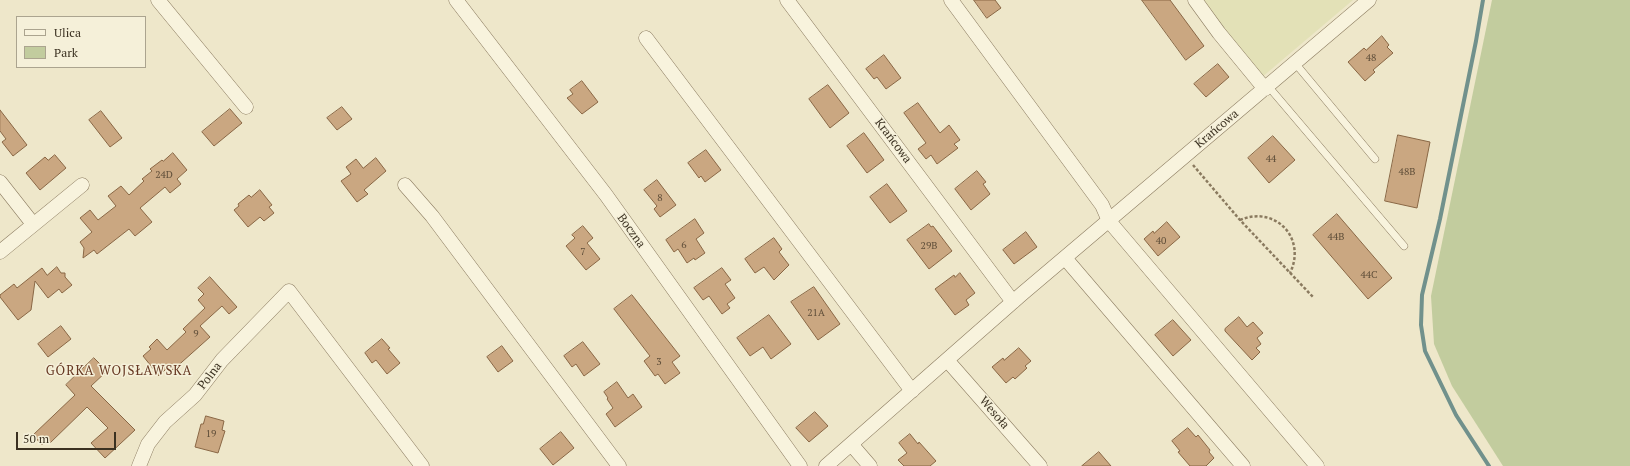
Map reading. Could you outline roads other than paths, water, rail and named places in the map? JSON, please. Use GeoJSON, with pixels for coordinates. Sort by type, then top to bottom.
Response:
{"type":"FeatureCollection","features":[{"type":"Feature","properties":{"kind":"street"},"geometry":{"type":"LineString","coordinates":[[158,0],[246,107]]}},
{"type":"Feature","properties":{"kind":"street","name":"Boczna"},"geometry":{"type":"LineString","coordinates":[[456,0],[606,195],[800,466]]}},
{"type":"Feature","properties":{"kind":"street","name":"Krańcowa"},"geometry":{"type":"LineString","coordinates":[[787,0],[1013,302]]}},
{"type":"Feature","properties":{"kind":"street"},"geometry":{"type":"LineString","coordinates":[[951,0],[1102,205],[1109,221],[1318,466]]}},
{"type":"Feature","properties":{"kind":"street"},"geometry":{"type":"LineString","coordinates":[[1195,0],[1219,33],[1266,88]]}},
{"type":"Feature","properties":{"kind":"street","name":"Krańcowa"},"geometry":{"type":"LineString","coordinates":[[826,466],[1013,302],[1369,0]]}},
{"type":"Feature","properties":{"kind":"street"},"geometry":{"type":"LineString","coordinates":[[646,38],[912,391]]}},
{"type":"Feature","properties":{"kind":"street"},"geometry":{"type":"LineString","coordinates":[[0,182],[34,224]]}},
{"type":"Feature","properties":{"kind":"street"},"geometry":{"type":"LineString","coordinates":[[0,252],[82,185]]}},
{"type":"Feature","properties":{"kind":"street"},"geometry":{"type":"LineString","coordinates":[[405,185],[432,216],[619,466]]}},
{"type":"Feature","properties":{"kind":"street"},"geometry":{"type":"LineString","coordinates":[[1065,258],[1243,466]]}},
{"type":"Feature","properties":{"kind":"street","name":"Polna"},"geometry":{"type":"LineString","coordinates":[[139,466],[148,444],[166,422],[195,395],[222,360],[289,291],[422,466]]}},
{"type":"Feature","properties":{"kind":"street","name":"Wesoła"},"geometry":{"type":"LineString","coordinates":[[948,360],[1040,466]]}},
{"type":"Feature","properties":{"kind":"street"},"geometry":{"type":"LineString","coordinates":[[851,444],[870,466]]}},
{"type":"Feature","properties":{"kind":"lane"},"geometry":{"type":"LineString","coordinates":[[1295,63],[1375,159]]}},
{"type":"Feature","properties":{"kind":"lane"},"geometry":{"type":"LineString","coordinates":[[1266,88],[1404,246]]}},
{"type":"Feature","properties":{"kind":"waterway"},"geometry":{"type":"LineString","coordinates":[[1483,0],[1440,219],[1422,295],[1421,325],[1425,351],[1456,415],[1489,466]]}},
{"type":"Feature","properties":{"kind":"district","name":"GÓRKA WOJSŁAWSKA"},"geometry":{"type":"Point","coordinates":[119,371]}}]}
